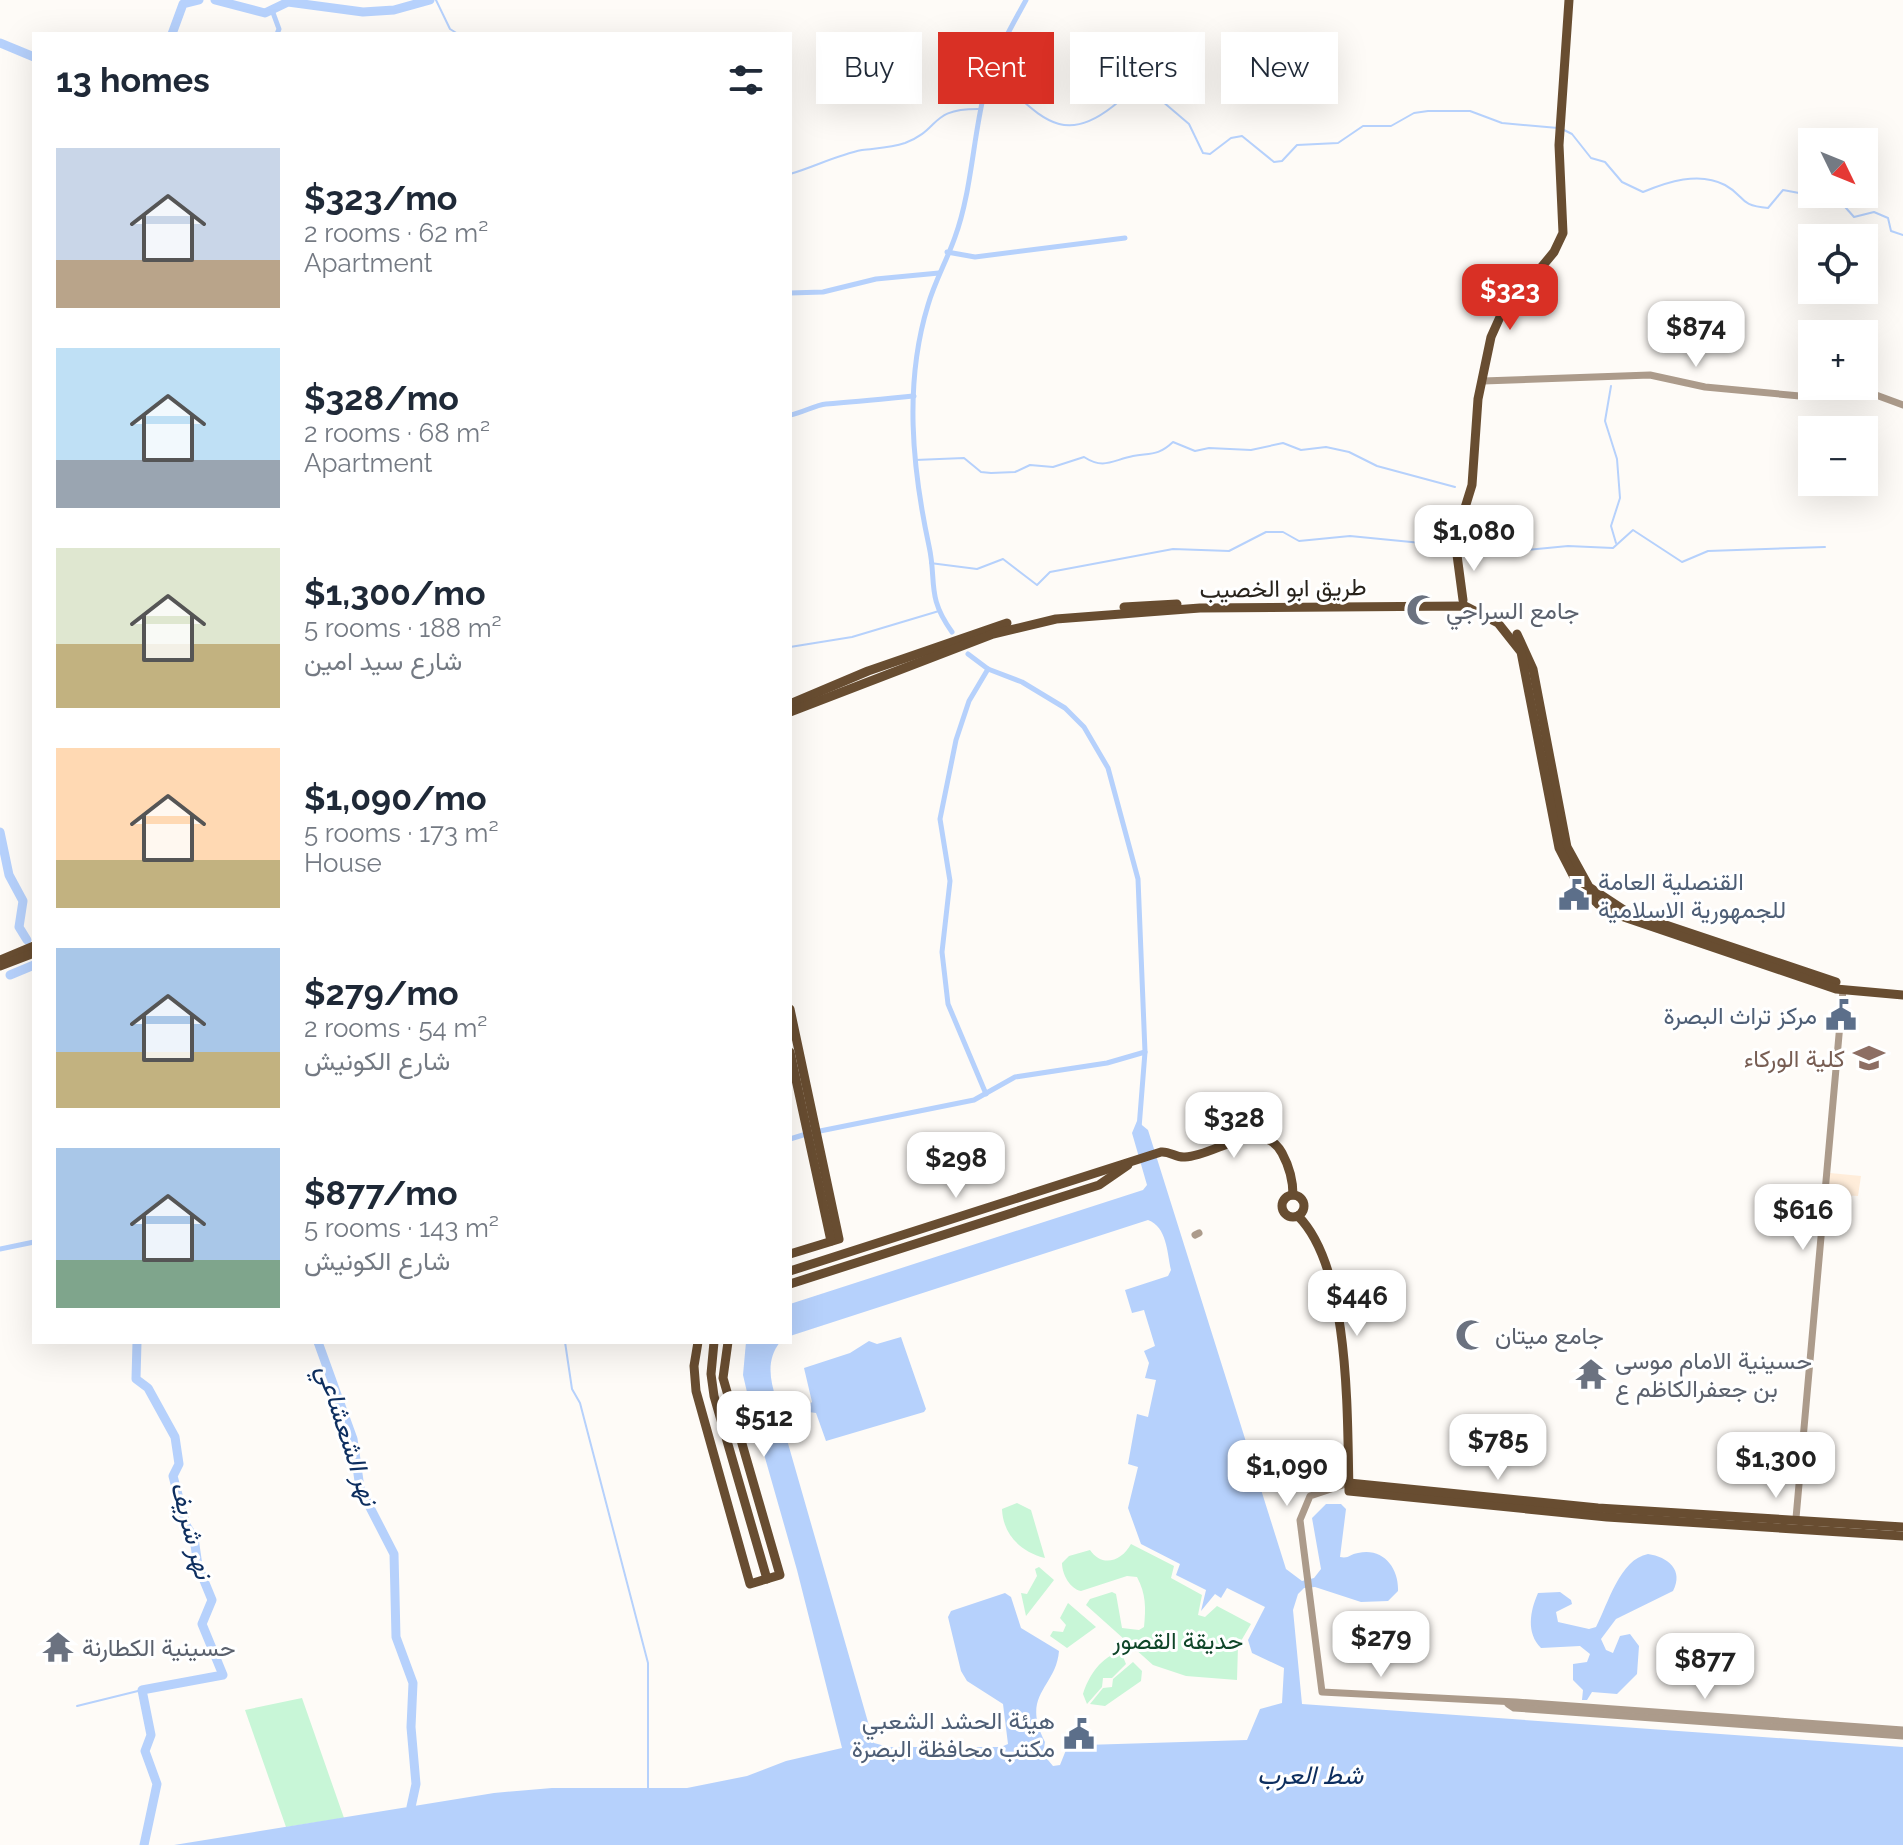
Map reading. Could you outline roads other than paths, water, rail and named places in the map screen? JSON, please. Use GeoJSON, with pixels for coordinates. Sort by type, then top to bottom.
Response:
{"type":"FeatureCollection","features":[{"type":"Feature","properties":{"kind":"main road"},"geometry":{"type":"LineString","coordinates":[[1463,600],[1455,545],[1472,485],[1478,399],[1495,326],[1560,241],[1564,213],[1560,137],[1569,0]]}},
{"type":"Feature","properties":{"kind":"main road","name":"طريق ابو الخصيب"},"geometry":{"type":"LineString","coordinates":[[1269,604],[1463,600],[1502,618],[1528,652],[1567,847],[1583,880],[1619,908],[1843,990],[1903,993]]}},
{"type":"Feature","properties":{"kind":"main road","name":"طريق ابو الخصيب"},"geometry":{"type":"LineString","coordinates":[[792,703],[1003,624],[1042,615],[1162,604],[1456,605],[1483,613],[1498,623],[1511,636],[1524,661],[1557,838],[1571,875],[1591,898],[1615,914],[1842,984],[1903,993]]}},
{"type":"Feature","properties":{"kind":"main road","name":"طريق ابو الخصيب"},"geometry":{"type":"LineString","coordinates":[[792,711],[870,674]]}},
{"type":"Feature","properties":{"kind":"main road"},"geometry":{"type":"LineString","coordinates":[[0,960],[32,947]]}},
{"type":"Feature","properties":{"kind":"main road"},"geometry":{"type":"LineString","coordinates":[[0,966],[32,954]]}},
{"type":"Feature","properties":{"kind":"main road"},"geometry":{"type":"LineString","coordinates":[[792,1019],[835,1240]]}},
{"type":"Feature","properties":{"kind":"main road"},"geometry":{"type":"LineString","coordinates":[[792,1060],[835,1240]]}},
{"type":"Feature","properties":{"kind":"main road"},"geometry":{"type":"LineString","coordinates":[[792,1270],[1161,1152],[1185,1157],[1253,1136],[1268,1137],[1278,1145],[1288,1163],[1293,1195],[1304,1203],[1298,1216]]}},
{"type":"Feature","properties":{"kind":"main road"},"geometry":{"type":"LineString","coordinates":[[792,1283],[1099,1185],[1135,1161]]}},
{"type":"Feature","properties":{"kind":"main road"},"geometry":{"type":"LineString","coordinates":[[1293,1195],[1286,1198],[1282,1207],[1288,1216],[1298,1216]]}},
{"type":"Feature","properties":{"kind":"main road"},"geometry":{"type":"LineString","coordinates":[[1298,1216],[1319,1245],[1340,1326],[1346,1487],[1645,1514],[1899,1531]]}},
{"type":"Feature","properties":{"kind":"main road"},"geometry":{"type":"LineString","coordinates":[[792,1253],[835,1240]]}},
{"type":"Feature","properties":{"kind":"main road"},"geometry":{"type":"LineString","coordinates":[[698,1344],[694,1376],[720,1483],[750,1584],[780,1575],[723,1378],[728,1344]]}},
{"type":"Feature","properties":{"kind":"main road"},"geometry":{"type":"LineString","coordinates":[[714,1344],[711,1374],[714,1396],[767,1579]]}},
{"type":"Feature","properties":{"kind":"street"},"geometry":{"type":"LineString","coordinates":[[1483,381],[1650,375],[1705,387],[1800,396],[1843,391],[1876,395],[1903,405]]}},
{"type":"Feature","properties":{"kind":"street"},"geometry":{"type":"LineString","coordinates":[[1796,1522],[1843,990]]}},
{"type":"Feature","properties":{"kind":"street"},"geometry":{"type":"LineString","coordinates":[[1346,1487],[1310,1496],[1302,1509],[1306,1573],[1322,1692],[1508,1704],[1514,1708],[1903,1733]]}},
{"type":"Feature","properties":{"kind":"water","name":"شط العرب"},"geometry":{"type":"Polygon","coordinates":[[[1137,1121],[1148,1130],[1286,1569],[1302,1581],[1314,1578],[1321,1569],[1312,1518],[1326,1504],[1341,1504],[1346,1509],[1340,1557],[1375,1553],[1388,1561],[1396,1575],[1398,1591],[1388,1601],[1361,1602],[1315,1587],[1304,1588],[1298,1594],[1293,1610],[1302,1704],[1903,1747],[1903,1845],[174,1845],[494,1793],[552,1788],[687,1788],[747,1776],[786,1761],[842,1748],[797,1570],[750,1405],[743,1375],[746,1344],[779,1344],[771,1363],[772,1384],[776,1399],[780,1401],[785,1421],[783,1426],[874,1743],[889,1747],[1001,1747],[1008,1744],[1003,1704],[967,1681],[961,1671],[948,1617],[951,1611],[1005,1593],[1011,1597],[1021,1628],[1059,1651],[1057,1664],[1042,1692],[1036,1713],[1045,1742],[1043,1754],[1053,1766],[1060,1765],[1066,1750],[1084,1749],[1085,1745],[1247,1740],[1260,1709],[1282,1703],[1284,1668],[1252,1653],[1248,1640],[1265,1607],[1227,1588],[1221,1598],[1215,1594],[1201,1611],[1206,1590],[1176,1575],[1180,1564],[1141,1544],[1128,1508],[1138,1467],[1128,1464],[1137,1414],[1148,1417],[1156,1380],[1145,1378],[1149,1363],[1144,1351],[1155,1346],[1144,1310],[1132,1313],[1125,1290],[1168,1276],[1171,1270],[1163,1234],[1154,1223],[1148,1220],[792,1335],[792,1303],[1143,1190],[1147,1185],[1132,1133],[1137,1121]]]}},
{"type":"Feature","properties":{"kind":"water"},"geometry":{"type":"Polygon","coordinates":[[[901,1337],[926,1409],[924,1412],[826,1441],[816,1413],[809,1412],[807,1406],[812,1402],[804,1368],[850,1353],[869,1341],[877,1344],[901,1337]]]}},
{"type":"Feature","properties":{"kind":"water"},"geometry":{"type":"Polygon","coordinates":[[[1648,1554],[1668,1561],[1672,1566],[1677,1577],[1673,1591],[1616,1619],[1601,1639],[1606,1650],[1613,1653],[1620,1636],[1630,1634],[1639,1646],[1637,1674],[1617,1694],[1592,1692],[1587,1700],[1582,1700],[1583,1690],[1573,1680],[1573,1664],[1587,1662],[1590,1654],[1580,1646],[1541,1648],[1531,1629],[1538,1593],[1560,1592],[1571,1600],[1572,1604],[1556,1612],[1558,1622],[1589,1629],[1596,1627],[1622,1573],[1638,1558],[1648,1554]]]}},
{"type":"Feature","properties":{"kind":"waterway"},"geometry":{"type":"LineString","coordinates":[[173,32],[183,4],[199,0]]}},
{"type":"Feature","properties":{"kind":"waterway"},"geometry":{"type":"LineString","coordinates":[[215,0],[265,13],[288,2],[363,12],[394,10],[430,0]]}},
{"type":"Feature","properties":{"kind":"waterway"},"geometry":{"type":"LineString","coordinates":[[436,0],[450,29],[455,32]]}},
{"type":"Feature","properties":{"kind":"waterway"},"geometry":{"type":"LineString","coordinates":[[952,632],[935,598],[918,486],[913,425],[916,364],[928,305],[960,220],[987,81],[1026,0]]}},
{"type":"Feature","properties":{"kind":"waterway"},"geometry":{"type":"LineString","coordinates":[[272,10],[278,32]]}},
{"type":"Feature","properties":{"kind":"waterway"},"geometry":{"type":"LineString","coordinates":[[0,43],[32,56]]}},
{"type":"Feature","properties":{"kind":"waterway"},"geometry":{"type":"LineString","coordinates":[[1027,104],[1047,119],[1076,125],[1093,120],[1151,75],[1162,101],[1189,124],[1203,153],[1210,154],[1231,138],[1242,136],[1274,162],[1282,161],[1297,145],[1338,143],[1363,126],[1391,126],[1414,113],[1428,111],[1470,111],[1502,123],[1558,128]]}},
{"type":"Feature","properties":{"kind":"waterway"},"geometry":{"type":"LineString","coordinates":[[792,173],[853,152],[905,143],[925,132],[943,116],[981,109]]}},
{"type":"Feature","properties":{"kind":"waterway"},"geometry":{"type":"LineString","coordinates":[[1564,130],[1572,134],[1591,158],[1605,162],[1622,182],[1643,192],[1673,182],[1705,179],[1725,185],[1751,205],[1768,208],[1783,190],[1799,193],[1807,201],[1822,194],[1838,199],[1854,217],[1874,212],[1888,218],[1891,231],[1903,235]]}},
{"type":"Feature","properties":{"kind":"waterway"},"geometry":{"type":"LineString","coordinates":[[947,252],[975,257],[1125,238]]}},
{"type":"Feature","properties":{"kind":"waterway"},"geometry":{"type":"LineString","coordinates":[[792,293],[823,292],[876,279],[939,273]]}},
{"type":"Feature","properties":{"kind":"waterway"},"geometry":{"type":"LineString","coordinates":[[1611,386],[1605,421],[1617,459],[1620,498],[1611,526],[1616,543]]}},
{"type":"Feature","properties":{"kind":"waterway"},"geometry":{"type":"LineString","coordinates":[[792,414],[826,404],[914,396]]}},
{"type":"Feature","properties":{"kind":"waterway"},"geometry":{"type":"LineString","coordinates":[[915,460],[964,458],[981,472],[1015,472],[1030,465],[1053,467],[1084,457],[1097,463],[1108,463],[1158,452],[1173,442],[1195,451],[1209,448],[1251,450],[1283,443],[1301,450],[1326,447],[1349,452],[1377,466],[1455,487]]}},
{"type":"Feature","properties":{"kind":"waterway"},"geometry":{"type":"LineString","coordinates":[[1458,545],[1478,542],[1517,551],[1568,546],[1613,548],[1633,530],[1682,562],[1708,551],[1825,547]]}},
{"type":"Feature","properties":{"kind":"waterway"},"geometry":{"type":"LineString","coordinates":[[930,563],[977,569],[1003,559],[1037,585],[1050,572],[1173,549],[1229,551],[1266,532],[1283,532],[1299,541],[1350,536],[1452,546]]}},
{"type":"Feature","properties":{"kind":"waterway"},"geometry":{"type":"LineString","coordinates":[[792,647],[852,637],[939,611]]}},
{"type":"Feature","properties":{"kind":"waterway"},"geometry":{"type":"LineString","coordinates":[[968,654],[988,669],[1022,682],[1065,708],[1084,727],[1108,768],[1138,879],[1145,1052],[1139,1128]]}},
{"type":"Feature","properties":{"kind":"waterway"},"geometry":{"type":"LineString","coordinates":[[986,1094],[948,1004],[942,952],[950,881],[940,819],[956,740],[969,701],[988,669]]}},
{"type":"Feature","properties":{"kind":"waterway"},"geometry":{"type":"LineString","coordinates":[[0,832],[9,875],[23,901],[19,927],[27,940]]}},
{"type":"Feature","properties":{"kind":"waterway","name":"نهر الشعشاعي"},"geometry":{"type":"LineString","coordinates":[[10,975],[32,966]]}},
{"type":"Feature","properties":{"kind":"waterway"},"geometry":{"type":"LineString","coordinates":[[820,1131],[974,1100],[1015,1077],[1107,1063],[1145,1052]]}},
{"type":"Feature","properties":{"kind":"waterway"},"geometry":{"type":"LineString","coordinates":[[792,1138],[803,1135]]}},
{"type":"Feature","properties":{"kind":"waterway"},"geometry":{"type":"LineString","coordinates":[[0,1249],[32,1242]]}},
{"type":"Feature","properties":{"kind":"waterway","name":"نهر شريف"},"geometry":{"type":"LineString","coordinates":[[137,1344],[136,1379],[148,1388],[175,1437],[179,1464],[173,1476],[186,1525],[194,1538],[198,1566],[212,1600],[202,1624],[223,1675],[142,1690],[151,1735],[145,1751],[157,1784],[144,1845]]}},
{"type":"Feature","properties":{"kind":"waterway","name":"نهر الشعشاعي"},"geometry":{"type":"LineString","coordinates":[[319,1344],[353,1439],[360,1488],[394,1554],[396,1637],[413,1683],[411,1727],[416,1784],[411,1807]]}},
{"type":"Feature","properties":{"kind":"waterway"},"geometry":{"type":"LineString","coordinates":[[565,1344],[572,1389],[580,1403],[648,1663],[648,1789]]}},
{"type":"Feature","properties":{"kind":"waterway"},"geometry":{"type":"LineString","coordinates":[[77,1706],[142,1690]]}},
{"type":"Feature","properties":{"kind":"place","name":"جامع السراجي"},"geometry":{"type":"Point","coordinates":[1422,610]}},
{"type":"Feature","properties":{"kind":"place","name":"القنصلية العامة للجمهورية الاسلامية"},"geometry":{"type":"Point","coordinates":[1574,895]}},
{"type":"Feature","properties":{"kind":"place","name":"مركز تراث البصرة"},"geometry":{"type":"Point","coordinates":[1841,1015]}},
{"type":"Feature","properties":{"kind":"place","name":"كلية الوركاء"},"geometry":{"type":"Point","coordinates":[1869,1058]}},
{"type":"Feature","properties":{"kind":"place","name":"جامع ميتان"},"geometry":{"type":"Point","coordinates":[1471,1335]}},
{"type":"Feature","properties":{"kind":"place","name":"حسينية الامام موسى بن جعفرالكاظم ع"},"geometry":{"type":"Point","coordinates":[1591,1374]}},
{"type":"Feature","properties":{"kind":"place","name":"حسينية الكطارنة"},"geometry":{"type":"Point","coordinates":[58,1647]}},
{"type":"Feature","properties":{"kind":"place","name":"هيئة الحشد الشعبي مكتب محافظة البصرة"},"geometry":{"type":"Point","coordinates":[1079,1734]}},
{"type":"Feature","properties":{"kind":"park label","name":"حديقة القصور"},"geometry":{"type":"Point","coordinates":[1178,1640]}}]}
